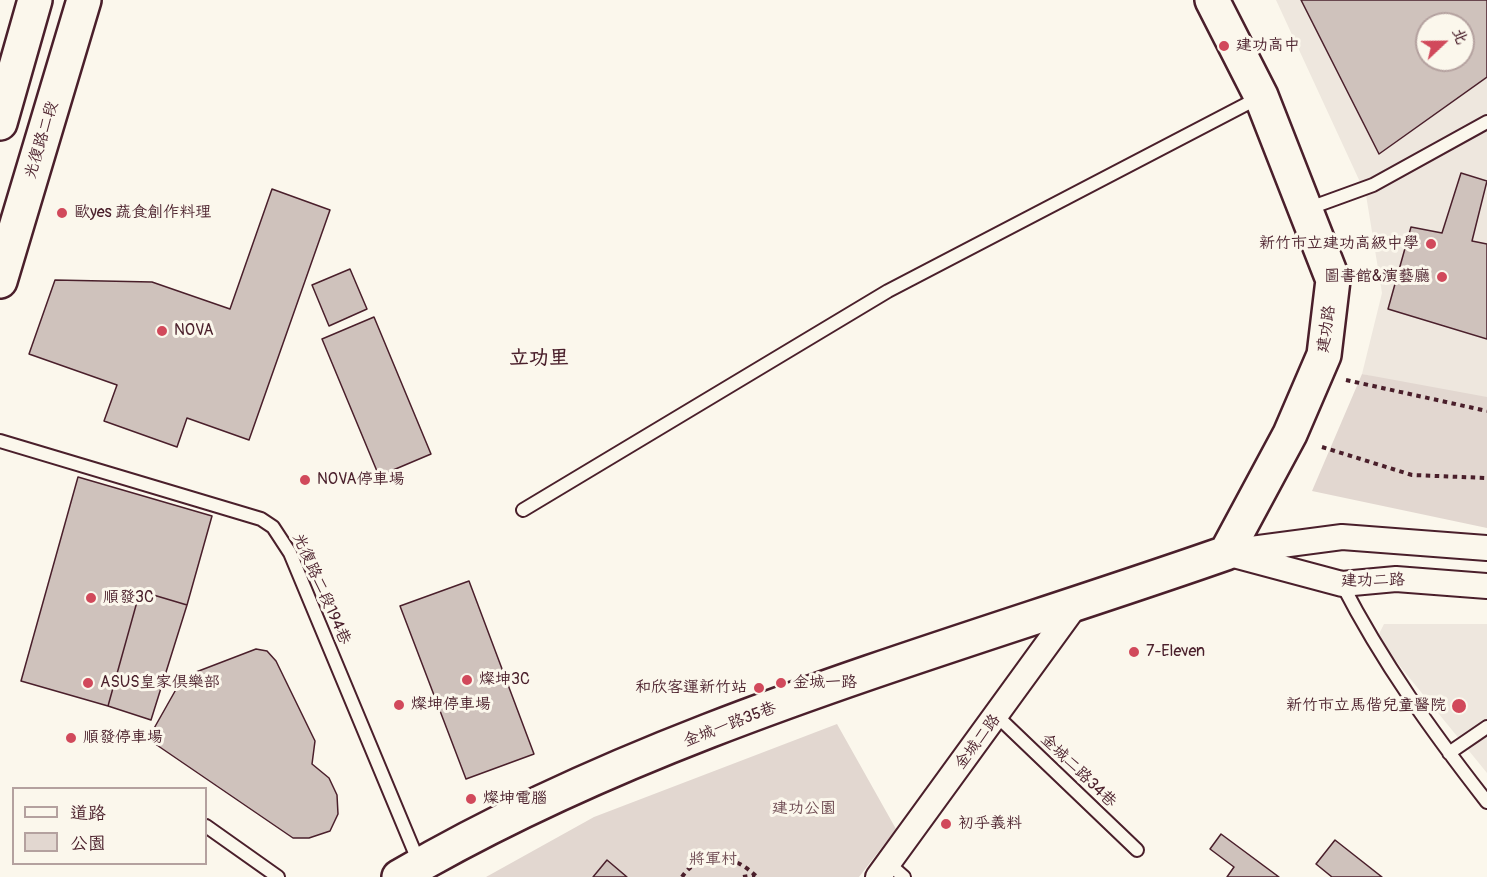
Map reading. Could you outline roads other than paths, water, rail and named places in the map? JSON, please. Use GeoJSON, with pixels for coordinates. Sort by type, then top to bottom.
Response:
{"type":"FeatureCollection","features":[{"type":"Feature","properties":{"kind":"street"},"geometry":{"type":"LineString","coordinates":[[0,123],[35,0]]}},
{"type":"Feature","properties":{"kind":"street","name":"光復路二段"},"geometry":{"type":"LineString","coordinates":[[0,280],[84,0]]}},
{"type":"Feature","properties":{"kind":"street","name":"建功路"},"geometry":{"type":"LineString","coordinates":[[1212,0],[1261,96],[1333,280],[1324,355],[1290,434],[1226,553]]}},
{"type":"Feature","properties":{"kind":"street"},"geometry":{"type":"LineString","coordinates":[[1076,606],[1226,553],[1342,537],[1487,548]]}},
{"type":"Feature","properties":{"kind":"street","name":"建功二路"},"geometry":{"type":"LineString","coordinates":[[1226,553],[1342,584],[1396,579],[1487,586]]}},
{"type":"Feature","properties":{"kind":"street","name":"金城一路35巷"},"geometry":{"type":"LineString","coordinates":[[410,871],[571,789],[756,713],[916,657],[1076,606]]}},
{"type":"Feature","properties":{"kind":"street","name":"金城二路"},"geometry":{"type":"LineString","coordinates":[[890,872],[1076,606]]}},
{"type":"Feature","properties":{"kind":"lane"},"geometry":{"type":"LineString","coordinates":[[523,510],[888,291],[1261,96]]}},
{"type":"Feature","properties":{"kind":"lane"},"geometry":{"type":"LineString","coordinates":[[1306,210],[1373,185],[1487,122]]}},
{"type":"Feature","properties":{"kind":"lane","name":"光復路二段194巷"},"geometry":{"type":"LineString","coordinates":[[0,441],[261,519],[273,527],[290,553],[410,871]]}},
{"type":"Feature","properties":{"kind":"lane"},"geometry":{"type":"LineString","coordinates":[[1342,584],[1370,638],[1449,753],[1487,802]]}},
{"type":"Feature","properties":{"kind":"lane","name":"金城二路34巷"},"geometry":{"type":"LineString","coordinates":[[998,716],[1137,850]]}},
{"type":"Feature","properties":{"kind":"lane"},"geometry":{"type":"LineString","coordinates":[[1449,753],[1487,727]]}},
{"type":"Feature","properties":{"kind":"lane"},"geometry":{"type":"LineString","coordinates":[[207,827],[278,877]]}},
{"type":"Feature","properties":{"kind":"place","name":"建功高中"},"geometry":{"type":"Point","coordinates":[1224,46]}},
{"type":"Feature","properties":{"kind":"place","name":"歐yes 蔬食創作料理"},"geometry":{"type":"Point","coordinates":[62,213]}},
{"type":"Feature","properties":{"kind":"place","name":"新竹市立建功高級中學"},"geometry":{"type":"Point","coordinates":[1431,244]}},
{"type":"Feature","properties":{"kind":"place","name":"圖書館&演藝廳"},"geometry":{"type":"Point","coordinates":[1442,277]}},
{"type":"Feature","properties":{"kind":"place","name":"NOVA"},"geometry":{"type":"Point","coordinates":[162,331]}},
{"type":"Feature","properties":{"kind":"place","name":"NOVA停車場"},"geometry":{"type":"Point","coordinates":[305,480]}},
{"type":"Feature","properties":{"kind":"place","name":"順發3C"},"geometry":{"type":"Point","coordinates":[91,598]}},
{"type":"Feature","properties":{"kind":"place","name":"7-Eleven"},"geometry":{"type":"Point","coordinates":[1134,652]}},
{"type":"Feature","properties":{"kind":"place","name":"燦坤3C"},"geometry":{"type":"Point","coordinates":[467,680]}},
{"type":"Feature","properties":{"kind":"place","name":"ASUS皇家俱樂部"},"geometry":{"type":"Point","coordinates":[88,683]}},
{"type":"Feature","properties":{"kind":"place","name":"金城一路"},"geometry":{"type":"Point","coordinates":[781,683]}},
{"type":"Feature","properties":{"kind":"place","name":"和欣客運新竹站"},"geometry":{"type":"Point","coordinates":[759,688]}},
{"type":"Feature","properties":{"kind":"place","name":"燦坤停車場"},"geometry":{"type":"Point","coordinates":[399,705]}},
{"type":"Feature","properties":{"kind":"place","name":"新竹市立馬偕兒童醫院"},"geometry":{"type":"Point","coordinates":[1459,706]}},
{"type":"Feature","properties":{"kind":"place","name":"順發停車場"},"geometry":{"type":"Point","coordinates":[71,738]}},
{"type":"Feature","properties":{"kind":"place","name":"燦坤電腦"},"geometry":{"type":"Point","coordinates":[471,799]}},
{"type":"Feature","properties":{"kind":"place","name":"初乎義料"},"geometry":{"type":"Point","coordinates":[946,824]}},
{"type":"Feature","properties":{"kind":"district","name":"立功里"},"geometry":{"type":"Point","coordinates":[539,359]}},
{"type":"Feature","properties":{"kind":"park label","name":"建功公園"},"geometry":{"type":"Point","coordinates":[804,809]}},
{"type":"Feature","properties":{"kind":"park label","name":"將軍村"},"geometry":{"type":"Point","coordinates":[713,860]}}]}
